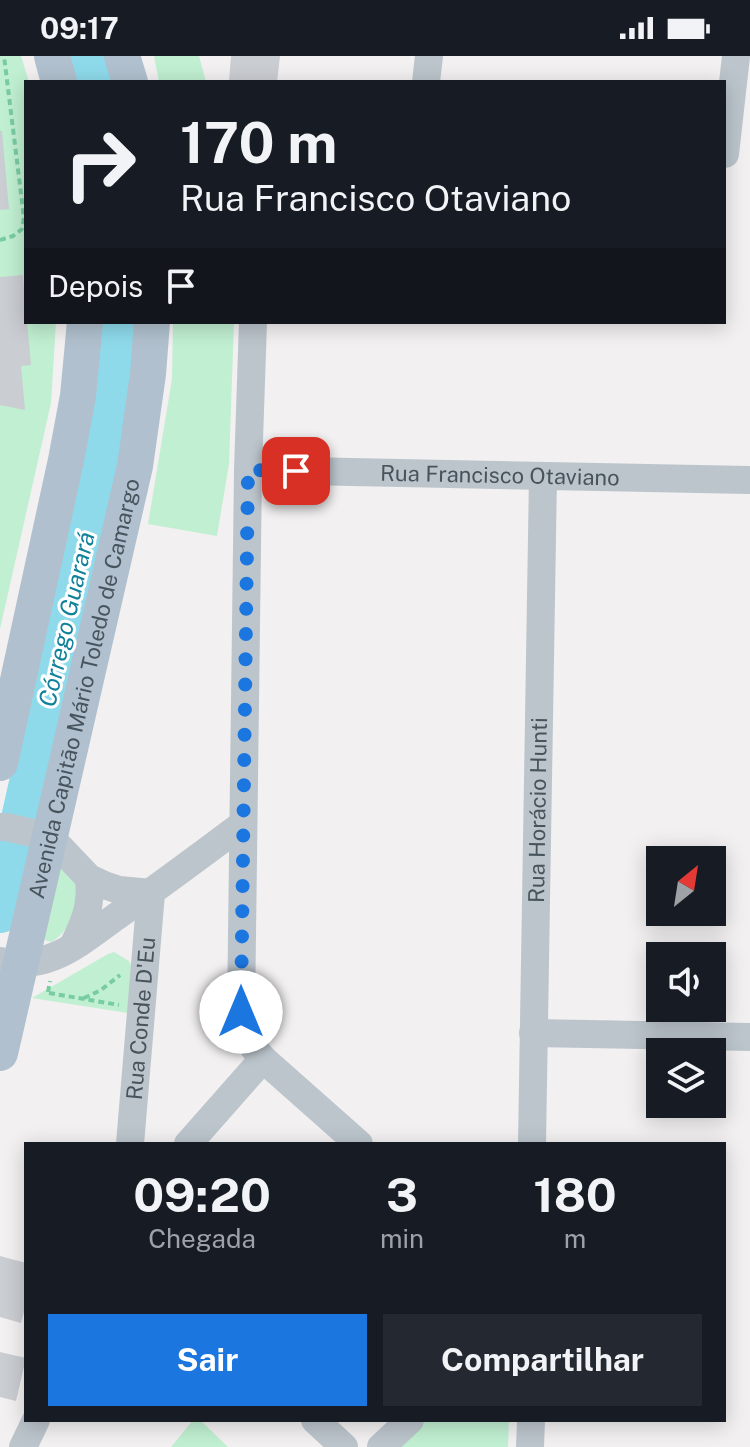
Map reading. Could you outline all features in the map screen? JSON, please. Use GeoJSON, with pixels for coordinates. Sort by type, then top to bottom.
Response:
{"type":"FeatureCollection","features":[{"type":"Feature","properties":{"kind":"main road"},"geometry":{"type":"LineString","coordinates":[[52,56],[58,80]]}},
{"type":"Feature","properties":{"kind":"main road"},"geometry":{"type":"LineString","coordinates":[[122,56],[129,80]]}},
{"type":"Feature","properties":{"kind":"main road"},"geometry":{"type":"LineString","coordinates":[[0,763],[66,460],[78,396],[85,324]]}},
{"type":"Feature","properties":{"kind":"main road","name":"Avenida Capitão Mário Toledo de Camargo"},"geometry":{"type":"LineString","coordinates":[[0,1053],[9,968],[135,466],[152,324]]}},
{"type":"Feature","properties":{"kind":"street"},"geometry":{"type":"LineString","coordinates":[[426,80],[429,56]]}},
{"type":"Feature","properties":{"kind":"street"},"geometry":{"type":"LineString","coordinates":[[726,138],[736,56]]}},
{"type":"Feature","properties":{"kind":"street"},"geometry":{"type":"LineString","coordinates":[[726,154],[750,157]]}},
{"type":"Feature","properties":{"kind":"street"},"geometry":{"type":"LineString","coordinates":[[253,324],[241,1012],[244,1032],[263,1059],[357,1142]]}},
{"type":"Feature","properties":{"kind":"street","name":"Rua Francisco Otaviano"},"geometry":{"type":"LineString","coordinates":[[248,470],[750,480]]}},
{"type":"Feature","properties":{"kind":"street","name":"Rua Horácio Hunti"},"geometry":{"type":"LineString","coordinates":[[532,1142],[543,476]]}},
{"type":"Feature","properties":{"kind":"street"},"geometry":{"type":"LineString","coordinates":[[9,968],[53,957],[71,948],[243,824]]}},
{"type":"Feature","properties":{"kind":"street"},"geometry":{"type":"LineString","coordinates":[[3,827],[44,835],[89,878],[119,890],[151,893]]}},
{"type":"Feature","properties":{"kind":"street"},"geometry":{"type":"LineString","coordinates":[[71,948],[88,910],[91,896],[89,878]]}},
{"type":"Feature","properties":{"kind":"street","name":"Rua Conde D'Eu"},"geometry":{"type":"LineString","coordinates":[[130,1142],[151,893]]}},
{"type":"Feature","properties":{"kind":"street"},"geometry":{"type":"LineString","coordinates":[[533,1033],[750,1037]]}},
{"type":"Feature","properties":{"kind":"street"},"geometry":{"type":"LineString","coordinates":[[190,1142],[263,1059]]}},
{"type":"Feature","properties":{"kind":"street"},"geometry":{"type":"LineString","coordinates":[[23,1447],[35,1422]]}},
{"type":"Feature","properties":{"kind":"street"},"geometry":{"type":"LineString","coordinates":[[317,1422],[344,1447]]}},
{"type":"Feature","properties":{"kind":"street"},"geometry":{"type":"LineString","coordinates":[[381,1447],[408,1422]]}},
{"type":"Feature","properties":{"kind":"street"},"geometry":{"type":"LineString","coordinates":[[530,1447],[531,1422]]}},
{"type":"Feature","properties":{"kind":"path"},"geometry":{"type":"LineString","coordinates":[[0,240],[22,229],[24,218],[4,56]]}},
{"type":"Feature","properties":{"kind":"path"},"geometry":{"type":"LineString","coordinates":[[83,999],[101,990],[131,965],[145,958]]}},
{"type":"Feature","properties":{"kind":"path"},"geometry":{"type":"LineString","coordinates":[[9,968],[83,999],[141,1012]]}},
{"type":"Feature","properties":{"kind":"green space"},"geometry":{"type":"Polygon","coordinates":[[[0,56],[21,56],[28,80],[24,80],[24,324],[56,324],[51,403],[0,629],[0,56]]]}},
{"type":"Feature","properties":{"kind":"green space"},"geometry":{"type":"Polygon","coordinates":[[[154,56],[199,56],[205,80],[159,80],[154,56]]]}},
{"type":"Feature","properties":{"kind":"green space"},"geometry":{"type":"Polygon","coordinates":[[[173,324],[234,324],[229,464],[217,536],[148,524],[172,379],[173,324]]]}},
{"type":"Feature","properties":{"kind":"green space"},"geometry":{"type":"Polygon","coordinates":[[[58,863],[81,890],[67,926],[51,942],[42,939],[58,863]]]}},
{"type":"Feature","properties":{"kind":"green space"},"geometry":{"type":"Polygon","coordinates":[[[114,952],[131,965],[128,1013],[32,998],[108,954],[114,952]]]}},
{"type":"Feature","properties":{"kind":"green space"},"geometry":{"type":"Polygon","coordinates":[[[191,1422],[202,1422],[228,1447],[171,1447],[191,1422]]]}},
{"type":"Feature","properties":{"kind":"green space"},"geometry":{"type":"Polygon","coordinates":[[[423,1422],[509,1422],[508,1447],[396,1447],[423,1422]]]}},
{"type":"Feature","properties":{"kind":"building"},"geometry":{"type":"Polygon","coordinates":[[[231,56],[280,56],[277,80],[229,80],[231,56]]]}},
{"type":"Feature","properties":{"kind":"building"},"geometry":{"type":"Polygon","coordinates":[[[0,131],[9,209],[0,210],[0,131]]]}},
{"type":"Feature","properties":{"kind":"building"},"geometry":{"type":"Polygon","coordinates":[[[23,275],[24,324],[27,324],[31,365],[21,366],[25,410],[0,405],[0,277],[23,275]]]}},
{"type":"Feature","properties":{"kind":"building"},"geometry":{"type":"Polygon","coordinates":[[[0,1256],[24,1262],[24,1312],[21,1323],[0,1317],[0,1256]]]}},
{"type":"Feature","properties":{"kind":"building"},"geometry":{"type":"Polygon","coordinates":[[[0,1352],[24,1358],[16,1401],[0,1397],[0,1352]]]}},
{"type":"Feature","properties":{"kind":"waterway","name":"Córrego Guarará"},"geometry":{"type":"LineString","coordinates":[[86,56],[92,80]]}},
{"type":"Feature","properties":{"kind":"waterway","name":"Córrego Guarará"},"geometry":{"type":"LineString","coordinates":[[0,913],[97,478],[119,324]]}},
{"type":"Feature","properties":{"kind":"route"},"geometry":{"type":"LineString","coordinates":[[241,1012],[248,470],[296,471]]}}]}
